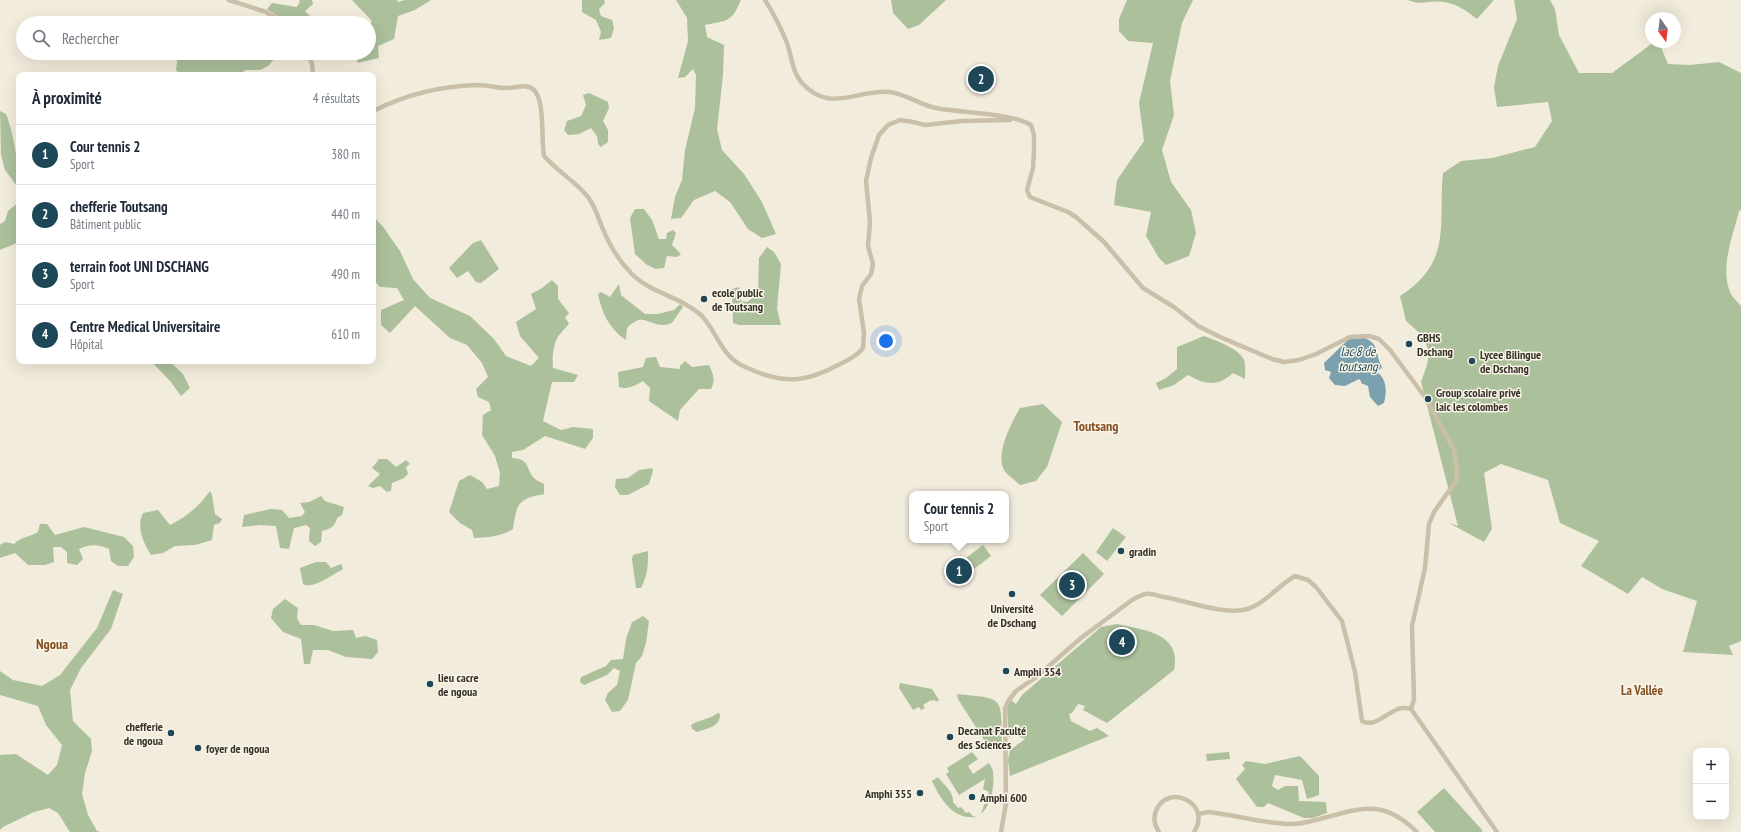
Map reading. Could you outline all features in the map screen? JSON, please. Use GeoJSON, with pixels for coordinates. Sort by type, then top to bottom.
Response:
{"type":"FeatureCollection","features":[{"type":"Feature","properties":{"kind":"street"},"geometry":{"type":"LineString","coordinates":[[229,0],[266,12],[273,16]]}},
{"type":"Feature","properties":{"kind":"street"},"geometry":{"type":"LineString","coordinates":[[765,0],[787,44],[797,76],[802,83],[817,95],[834,99],[871,93],[890,92],[905,96],[932,107],[1020,120],[1031,125],[1034,135],[1033,168],[1027,194],[1036,200],[1068,212],[1088,226],[1104,242],[1143,288],[1174,307],[1206,331],[1272,359],[1284,362],[1299,360],[1316,354],[1350,337],[1370,336],[1379,339],[1390,350],[1426,397],[1454,450],[1458,469],[1456,481],[1434,512],[1429,524],[1425,568],[1412,626],[1414,699],[1411,708]]}},
{"type":"Feature","properties":{"kind":"street"},"geometry":{"type":"LineString","coordinates":[[311,60],[313,72]]}},
{"type":"Feature","properties":{"kind":"street"},"geometry":{"type":"LineString","coordinates":[[376,110],[400,99],[430,91],[477,85],[495,87],[526,86],[531,88],[537,94],[540,108],[544,156],[588,198],[612,248],[631,273],[641,283],[652,290],[680,300],[692,308],[708,324],[730,356],[737,363],[767,376],[790,380],[801,380],[824,372],[855,356],[863,348],[864,333],[859,298],[862,286],[871,274],[873,264],[868,242],[870,222],[866,182],[867,171],[873,151],[883,129],[900,120],[908,120],[925,125],[962,121],[1020,120]]}},
{"type":"Feature","properties":{"kind":"street"},"geometry":{"type":"LineString","coordinates":[[1001,832],[1006,803],[1004,720],[1005,708],[1009,700],[1016,691],[1034,678],[1081,638],[1132,600],[1140,596],[1153,594],[1236,611],[1262,602],[1287,580],[1295,576],[1301,577],[1308,580],[1316,588],[1342,622],[1355,672],[1362,721],[1373,722],[1400,708],[1411,708]]}},
{"type":"Feature","properties":{"kind":"street"},"geometry":{"type":"LineString","coordinates":[[1411,708],[1496,832]]}},
{"type":"Feature","properties":{"kind":"street"},"geometry":{"type":"LineString","coordinates":[[1159,832],[1155,824],[1155,813],[1161,803],[1171,798],[1183,798],[1193,804],[1198,814],[1198,825],[1194,832]]}},
{"type":"Feature","properties":{"kind":"street"},"geometry":{"type":"LineString","coordinates":[[1198,814],[1208,812],[1278,824],[1293,824],[1349,811],[1374,808],[1384,809],[1399,816],[1417,832]]}},
{"type":"Feature","properties":{"kind":"green space"},"geometry":{"type":"Polygon","coordinates":[[[299,0],[312,0],[313,4],[305,11],[310,16],[278,16],[267,9],[272,3],[297,7],[300,1],[299,0]]]}},
{"type":"Feature","properties":{"kind":"green space"},"geometry":{"type":"Polygon","coordinates":[[[352,0],[397,0],[398,2],[405,0],[431,0],[415,10],[398,16],[394,39],[378,46],[379,58],[376,59],[376,16],[367,16],[352,0]]]}},
{"type":"Feature","properties":{"kind":"green space"},"geometry":{"type":"Polygon","coordinates":[[[582,0],[604,0],[605,3],[599,9],[601,16],[612,20],[614,28],[611,38],[599,40],[601,32],[596,20],[582,12],[582,0]]]}},
{"type":"Feature","properties":{"kind":"green space"},"geometry":{"type":"Polygon","coordinates":[[[676,0],[741,0],[731,17],[724,21],[705,25],[707,37],[724,45],[723,75],[717,129],[722,150],[744,174],[762,202],[776,234],[762,238],[748,229],[730,202],[715,191],[694,200],[681,218],[671,219],[675,197],[682,180],[685,150],[695,108],[696,75],[693,69],[685,77],[678,78],[688,41],[687,18],[676,0]]]}},
{"type":"Feature","properties":{"kind":"green space"},"geometry":{"type":"Polygon","coordinates":[[[891,0],[946,0],[919,25],[908,29],[893,13],[891,0]]]}},
{"type":"Feature","properties":{"kind":"green space"},"geometry":{"type":"Polygon","coordinates":[[[1127,0],[1193,0],[1182,23],[1170,81],[1174,115],[1162,150],[1171,182],[1191,210],[1196,233],[1189,256],[1166,265],[1159,258],[1146,236],[1151,212],[1114,205],[1117,180],[1144,141],[1139,103],[1153,43],[1128,41],[1119,31],[1119,19],[1127,0]]]}},
{"type":"Feature","properties":{"kind":"green space"},"geometry":{"type":"Polygon","coordinates":[[[1408,0],[1494,0],[1477,19],[1453,4],[1438,2],[1417,3],[1408,0]]]}},
{"type":"Feature","properties":{"kind":"green space"},"geometry":{"type":"Polygon","coordinates":[[[1514,0],[1550,0],[1555,9],[1559,35],[1579,73],[1612,73],[1646,48],[1661,48],[1668,64],[1690,65],[1719,62],[1741,73],[1741,210],[1739,211],[1728,252],[1726,274],[1731,294],[1741,306],[1741,641],[1729,646],[1733,655],[1683,652],[1697,601],[1662,589],[1642,577],[1628,594],[1581,566],[1599,541],[1560,523],[1548,480],[1501,464],[1484,473],[1492,529],[1484,542],[1449,523],[1458,526],[1421,382],[1427,365],[1429,352],[1423,336],[1406,321],[1400,296],[1417,283],[1428,270],[1436,256],[1440,241],[1443,173],[1461,161],[1492,158],[1535,147],[1552,121],[1548,102],[1497,107],[1494,87],[1498,66],[1517,19],[1514,0]]]}},
{"type":"Feature","properties":{"kind":"green space"},"geometry":{"type":"Polygon","coordinates":[[[177,60],[273,60],[268,66],[260,70],[246,70],[243,72],[178,72],[176,70],[177,60]]]}},
{"type":"Feature","properties":{"kind":"green space"},"geometry":{"type":"Polygon","coordinates":[[[358,60],[370,60],[357,63],[358,60]]]}},
{"type":"Feature","properties":{"kind":"green space"},"geometry":{"type":"Polygon","coordinates":[[[589,93],[608,102],[609,108],[603,121],[608,130],[608,142],[601,147],[598,144],[597,136],[591,128],[579,134],[568,135],[564,130],[567,121],[581,116],[586,105],[583,95],[589,93]]]}},
{"type":"Feature","properties":{"kind":"green space"},"geometry":{"type":"Polygon","coordinates":[[[0,111],[6,114],[14,141],[16,154],[16,185],[5,170],[1,155],[0,111]]]}},
{"type":"Feature","properties":{"kind":"green space"},"geometry":{"type":"Polygon","coordinates":[[[16,204],[16,243],[0,250],[0,224],[5,221],[8,211],[16,204]]]}},
{"type":"Feature","properties":{"kind":"green space"},"geometry":{"type":"Polygon","coordinates":[[[635,209],[644,209],[652,220],[659,239],[666,239],[667,233],[673,230],[676,233],[672,245],[681,254],[677,257],[667,256],[664,268],[656,269],[647,265],[635,254],[630,218],[635,209]]]}},
{"type":"Feature","properties":{"kind":"green space"},"geometry":{"type":"Polygon","coordinates":[[[376,219],[400,251],[413,279],[430,298],[470,316],[494,339],[506,356],[531,366],[539,358],[520,336],[516,322],[536,309],[531,294],[552,280],[558,286],[558,299],[569,313],[565,318],[569,323],[556,340],[553,354],[553,368],[578,375],[574,382],[552,382],[543,421],[561,430],[573,427],[593,429],[593,438],[585,449],[545,436],[523,450],[512,452],[512,458],[525,462],[535,479],[544,484],[544,494],[528,498],[517,508],[513,529],[503,534],[474,538],[472,530],[460,523],[449,512],[459,481],[470,475],[482,482],[487,489],[499,486],[500,473],[495,456],[482,435],[483,415],[491,410],[489,402],[478,397],[476,389],[488,377],[482,363],[467,345],[450,338],[415,306],[390,333],[381,325],[381,310],[404,300],[397,288],[380,287],[376,282],[376,219]]]}},
{"type":"Feature","properties":{"kind":"green space"},"geometry":{"type":"Polygon","coordinates":[[[481,240],[499,269],[481,283],[476,282],[468,271],[457,278],[449,268],[473,243],[481,240]]]}},
{"type":"Feature","properties":{"kind":"green space"},"geometry":{"type":"Polygon","coordinates":[[[767,247],[774,252],[781,264],[777,309],[781,325],[739,325],[733,323],[732,289],[739,287],[741,301],[747,302],[754,297],[758,292],[759,258],[767,247]]]}},
{"type":"Feature","properties":{"kind":"green space"},"geometry":{"type":"Polygon","coordinates":[[[619,284],[621,295],[645,314],[657,314],[674,310],[680,304],[683,307],[670,324],[663,325],[645,320],[632,323],[627,328],[626,340],[615,331],[607,320],[598,294],[601,292],[610,297],[619,284]]]}},
{"type":"Feature","properties":{"kind":"green space"},"geometry":{"type":"Polygon","coordinates":[[[1204,336],[1227,345],[1242,356],[1245,365],[1245,379],[1233,373],[1222,381],[1211,383],[1200,381],[1188,375],[1174,385],[1159,390],[1156,383],[1166,378],[1177,369],[1177,347],[1204,336]]]}},
{"type":"Feature","properties":{"kind":"green space"},"geometry":{"type":"Polygon","coordinates":[[[656,357],[660,367],[680,369],[680,366],[685,361],[692,367],[709,365],[713,374],[714,380],[711,389],[699,389],[680,410],[678,421],[649,401],[650,388],[643,381],[629,387],[619,387],[618,372],[643,367],[646,358],[656,357]]]}},
{"type":"Feature","properties":{"kind":"green space"},"geometry":{"type":"Polygon","coordinates":[[[154,364],[172,364],[183,374],[190,388],[181,396],[170,381],[154,364]]]}},
{"type":"Feature","properties":{"kind":"green space"},"geometry":{"type":"Polygon","coordinates":[[[1043,404],[1062,422],[1047,467],[1036,481],[1020,485],[1004,470],[1002,463],[1003,447],[1009,429],[1020,408],[1043,404]]]}},
{"type":"Feature","properties":{"kind":"green space"},"geometry":{"type":"Polygon","coordinates":[[[379,459],[387,459],[396,467],[406,460],[410,464],[406,467],[408,474],[404,478],[392,483],[391,491],[387,492],[380,486],[373,488],[368,486],[380,474],[372,468],[379,459]]]}},
{"type":"Feature","properties":{"kind":"green space"},"geometry":{"type":"Polygon","coordinates":[[[652,468],[653,471],[649,484],[628,495],[620,495],[615,487],[616,479],[628,478],[639,470],[652,468]]]}},
{"type":"Feature","properties":{"kind":"green space"},"geometry":{"type":"Polygon","coordinates":[[[210,491],[215,514],[222,519],[220,523],[214,525],[212,540],[195,545],[175,546],[163,553],[151,555],[145,545],[140,529],[143,513],[158,510],[170,525],[192,511],[202,502],[210,491]]]}},
{"type":"Feature","properties":{"kind":"green space"},"geometry":{"type":"Polygon","coordinates":[[[321,496],[325,501],[344,507],[342,515],[337,518],[334,525],[322,531],[321,542],[315,546],[309,541],[310,528],[306,525],[294,528],[289,549],[280,548],[276,526],[260,525],[242,527],[244,515],[271,509],[282,510],[289,518],[302,516],[305,512],[300,503],[309,502],[321,496]]]}},
{"type":"Feature","properties":{"kind":"green space"},"geometry":{"type":"Polygon","coordinates":[[[40,524],[47,524],[55,535],[84,527],[124,537],[133,546],[134,557],[128,566],[118,566],[111,561],[109,549],[94,545],[79,549],[83,559],[77,565],[67,563],[67,552],[61,547],[53,547],[54,562],[45,565],[28,565],[15,553],[0,558],[0,545],[5,542],[14,544],[19,540],[35,534],[38,532],[40,524]]]}},
{"type":"Feature","properties":{"kind":"green space"},"geometry":{"type":"Polygon","coordinates":[[[1113,528],[1126,537],[1107,561],[1096,552],[1113,528]]]}},
{"type":"Feature","properties":{"kind":"green space"},"geometry":{"type":"Polygon","coordinates":[[[983,545],[991,556],[974,569],[966,558],[983,545]]]}},
{"type":"Feature","properties":{"kind":"green space"},"geometry":{"type":"Polygon","coordinates":[[[648,551],[648,565],[645,579],[641,588],[636,588],[632,559],[633,555],[648,551]]]}},
{"type":"Feature","properties":{"kind":"green space"},"geometry":{"type":"Polygon","coordinates":[[[1083,553],[1104,574],[1062,616],[1040,595],[1083,553]]]}},
{"type":"Feature","properties":{"kind":"green space"},"geometry":{"type":"Polygon","coordinates":[[[964,559],[973,570],[953,584],[945,573],[964,559]]]}},
{"type":"Feature","properties":{"kind":"green space"},"geometry":{"type":"Polygon","coordinates":[[[316,562],[326,562],[331,568],[341,564],[343,569],[329,578],[312,585],[303,584],[300,568],[316,562]]]}},
{"type":"Feature","properties":{"kind":"green space"},"geometry":{"type":"Polygon","coordinates":[[[113,590],[123,594],[111,629],[81,668],[70,690],[73,721],[91,739],[92,751],[85,773],[82,794],[88,815],[97,831],[101,832],[70,832],[58,813],[49,808],[34,812],[3,827],[0,830],[0,755],[16,754],[48,775],[57,765],[62,745],[46,725],[38,706],[0,695],[0,671],[13,680],[42,686],[60,675],[97,628],[113,590]]]}},
{"type":"Feature","properties":{"kind":"green space"},"geometry":{"type":"Polygon","coordinates":[[[285,599],[298,608],[297,618],[301,625],[314,625],[333,631],[353,630],[356,638],[365,636],[377,640],[378,652],[372,659],[346,657],[328,650],[313,650],[310,664],[304,664],[301,639],[283,632],[271,618],[273,609],[285,599]]]}},
{"type":"Feature","properties":{"kind":"green space"},"geometry":{"type":"Polygon","coordinates":[[[643,616],[649,621],[646,643],[642,656],[636,663],[628,700],[620,711],[612,712],[605,700],[608,693],[617,685],[620,671],[614,668],[607,675],[584,685],[580,682],[581,677],[606,666],[611,660],[623,659],[626,639],[632,622],[643,616]]]}},
{"type":"Feature","properties":{"kind":"green space"},"geometry":{"type":"Polygon","coordinates":[[[1117,624],[1149,631],[1159,635],[1167,641],[1172,648],[1175,658],[1174,670],[1107,723],[1083,710],[1085,706],[1078,704],[1072,713],[1069,714],[1071,721],[1090,731],[1097,728],[1109,736],[1010,776],[1008,760],[1010,750],[1025,739],[1016,735],[1019,725],[1015,724],[1009,739],[1007,707],[1011,700],[1016,704],[1022,695],[1101,627],[1117,624]]]}},
{"type":"Feature","properties":{"kind":"green space"},"geometry":{"type":"Polygon","coordinates":[[[900,683],[932,689],[939,700],[936,702],[935,700],[931,700],[923,705],[925,708],[921,710],[919,707],[913,710],[899,688],[900,683]]]}},
{"type":"Feature","properties":{"kind":"green space"},"geometry":{"type":"Polygon","coordinates":[[[957,694],[992,699],[997,702],[1000,707],[1002,742],[991,751],[958,699],[957,694]]]}},
{"type":"Feature","properties":{"kind":"green space"},"geometry":{"type":"Polygon","coordinates":[[[718,713],[720,714],[718,722],[713,726],[697,732],[692,729],[691,725],[718,713]]]}},
{"type":"Feature","properties":{"kind":"green space"},"geometry":{"type":"Polygon","coordinates":[[[972,752],[978,759],[968,766],[973,774],[989,763],[993,771],[992,795],[990,801],[981,814],[989,792],[983,789],[985,779],[959,795],[946,774],[949,772],[947,768],[972,752]]]}},
{"type":"Feature","properties":{"kind":"green space"},"geometry":{"type":"Polygon","coordinates":[[[1229,752],[1230,759],[1207,761],[1206,754],[1229,752]]]}},
{"type":"Feature","properties":{"kind":"green space"},"geometry":{"type":"Polygon","coordinates":[[[1300,756],[1319,776],[1319,795],[1307,799],[1302,780],[1275,775],[1272,786],[1278,790],[1285,786],[1298,786],[1299,801],[1326,802],[1327,813],[1313,818],[1304,818],[1268,803],[1264,807],[1257,807],[1236,779],[1245,769],[1242,765],[1246,761],[1265,764],[1300,756]]]}},
{"type":"Feature","properties":{"kind":"green space"},"geometry":{"type":"Polygon","coordinates":[[[938,777],[952,795],[953,802],[958,808],[961,807],[966,813],[969,812],[973,816],[977,817],[961,815],[955,812],[944,802],[932,781],[938,777]]]}},
{"type":"Feature","properties":{"kind":"green space"},"geometry":{"type":"Polygon","coordinates":[[[1444,788],[1483,831],[1435,832],[1417,812],[1444,788]]]}},
{"type":"Feature","properties":{"kind":"water","name":"lac 8 de toutsang"},"geometry":{"type":"Polygon","coordinates":[[[1360,336],[1367,339],[1374,345],[1382,367],[1377,372],[1383,378],[1386,394],[1384,403],[1378,406],[1370,397],[1368,386],[1361,383],[1359,379],[1345,386],[1335,385],[1329,378],[1331,372],[1325,370],[1324,363],[1350,338],[1360,336]]]}},
{"type":"Feature","properties":{"kind":"place","name":"chefferie Toutsang"},"geometry":{"type":"Point","coordinates":[981,79]}},
{"type":"Feature","properties":{"kind":"place","name":"ecole public de Toutsang"},"geometry":{"type":"Point","coordinates":[704,299]}},
{"type":"Feature","properties":{"kind":"place","name":"GBHS Dschang"},"geometry":{"type":"Point","coordinates":[1409,344]}},
{"type":"Feature","properties":{"kind":"place","name":"Lycee Bilingue de Dschang"},"geometry":{"type":"Point","coordinates":[1472,361]}},
{"type":"Feature","properties":{"kind":"place","name":"Group scolaire privé laic les colombes"},"geometry":{"type":"Point","coordinates":[1428,399]}},
{"type":"Feature","properties":{"kind":"place","name":"gradin"},"geometry":{"type":"Point","coordinates":[1121,551]}},
{"type":"Feature","properties":{"kind":"place","name":"Cour tennis 2"},"geometry":{"type":"Point","coordinates":[959,571]}},
{"type":"Feature","properties":{"kind":"place","name":"terrain foot UNI DSCHANG"},"geometry":{"type":"Point","coordinates":[1072,585]}},
{"type":"Feature","properties":{"kind":"place","name":"Université de Dschang"},"geometry":{"type":"Point","coordinates":[1012,594]}},
{"type":"Feature","properties":{"kind":"place","name":"Centre Medical Universitaire"},"geometry":{"type":"Point","coordinates":[1122,642]}},
{"type":"Feature","properties":{"kind":"place","name":"Amphi 354"},"geometry":{"type":"Point","coordinates":[1006,671]}},
{"type":"Feature","properties":{"kind":"place","name":"lieu cacre de ngoua"},"geometry":{"type":"Point","coordinates":[430,684]}},
{"type":"Feature","properties":{"kind":"place","name":"chefferie de ngoua"},"geometry":{"type":"Point","coordinates":[171,733]}},
{"type":"Feature","properties":{"kind":"place","name":"Decanat Faculté des Sciences"},"geometry":{"type":"Point","coordinates":[950,737]}},
{"type":"Feature","properties":{"kind":"place","name":"foyer de ngoua"},"geometry":{"type":"Point","coordinates":[198,748]}},
{"type":"Feature","properties":{"kind":"place","name":"Amphi 355"},"geometry":{"type":"Point","coordinates":[920,793]}},
{"type":"Feature","properties":{"kind":"place","name":"Amphi 600"},"geometry":{"type":"Point","coordinates":[972,797]}},
{"type":"Feature","properties":{"kind":"district","name":"Toutsang"},"geometry":{"type":"Point","coordinates":[1096,426]}},
{"type":"Feature","properties":{"kind":"district","name":"Ngoua"},"geometry":{"type":"Point","coordinates":[52,644]}},
{"type":"Feature","properties":{"kind":"district","name":"La Vallée"},"geometry":{"type":"Point","coordinates":[1642,690]}}]}
